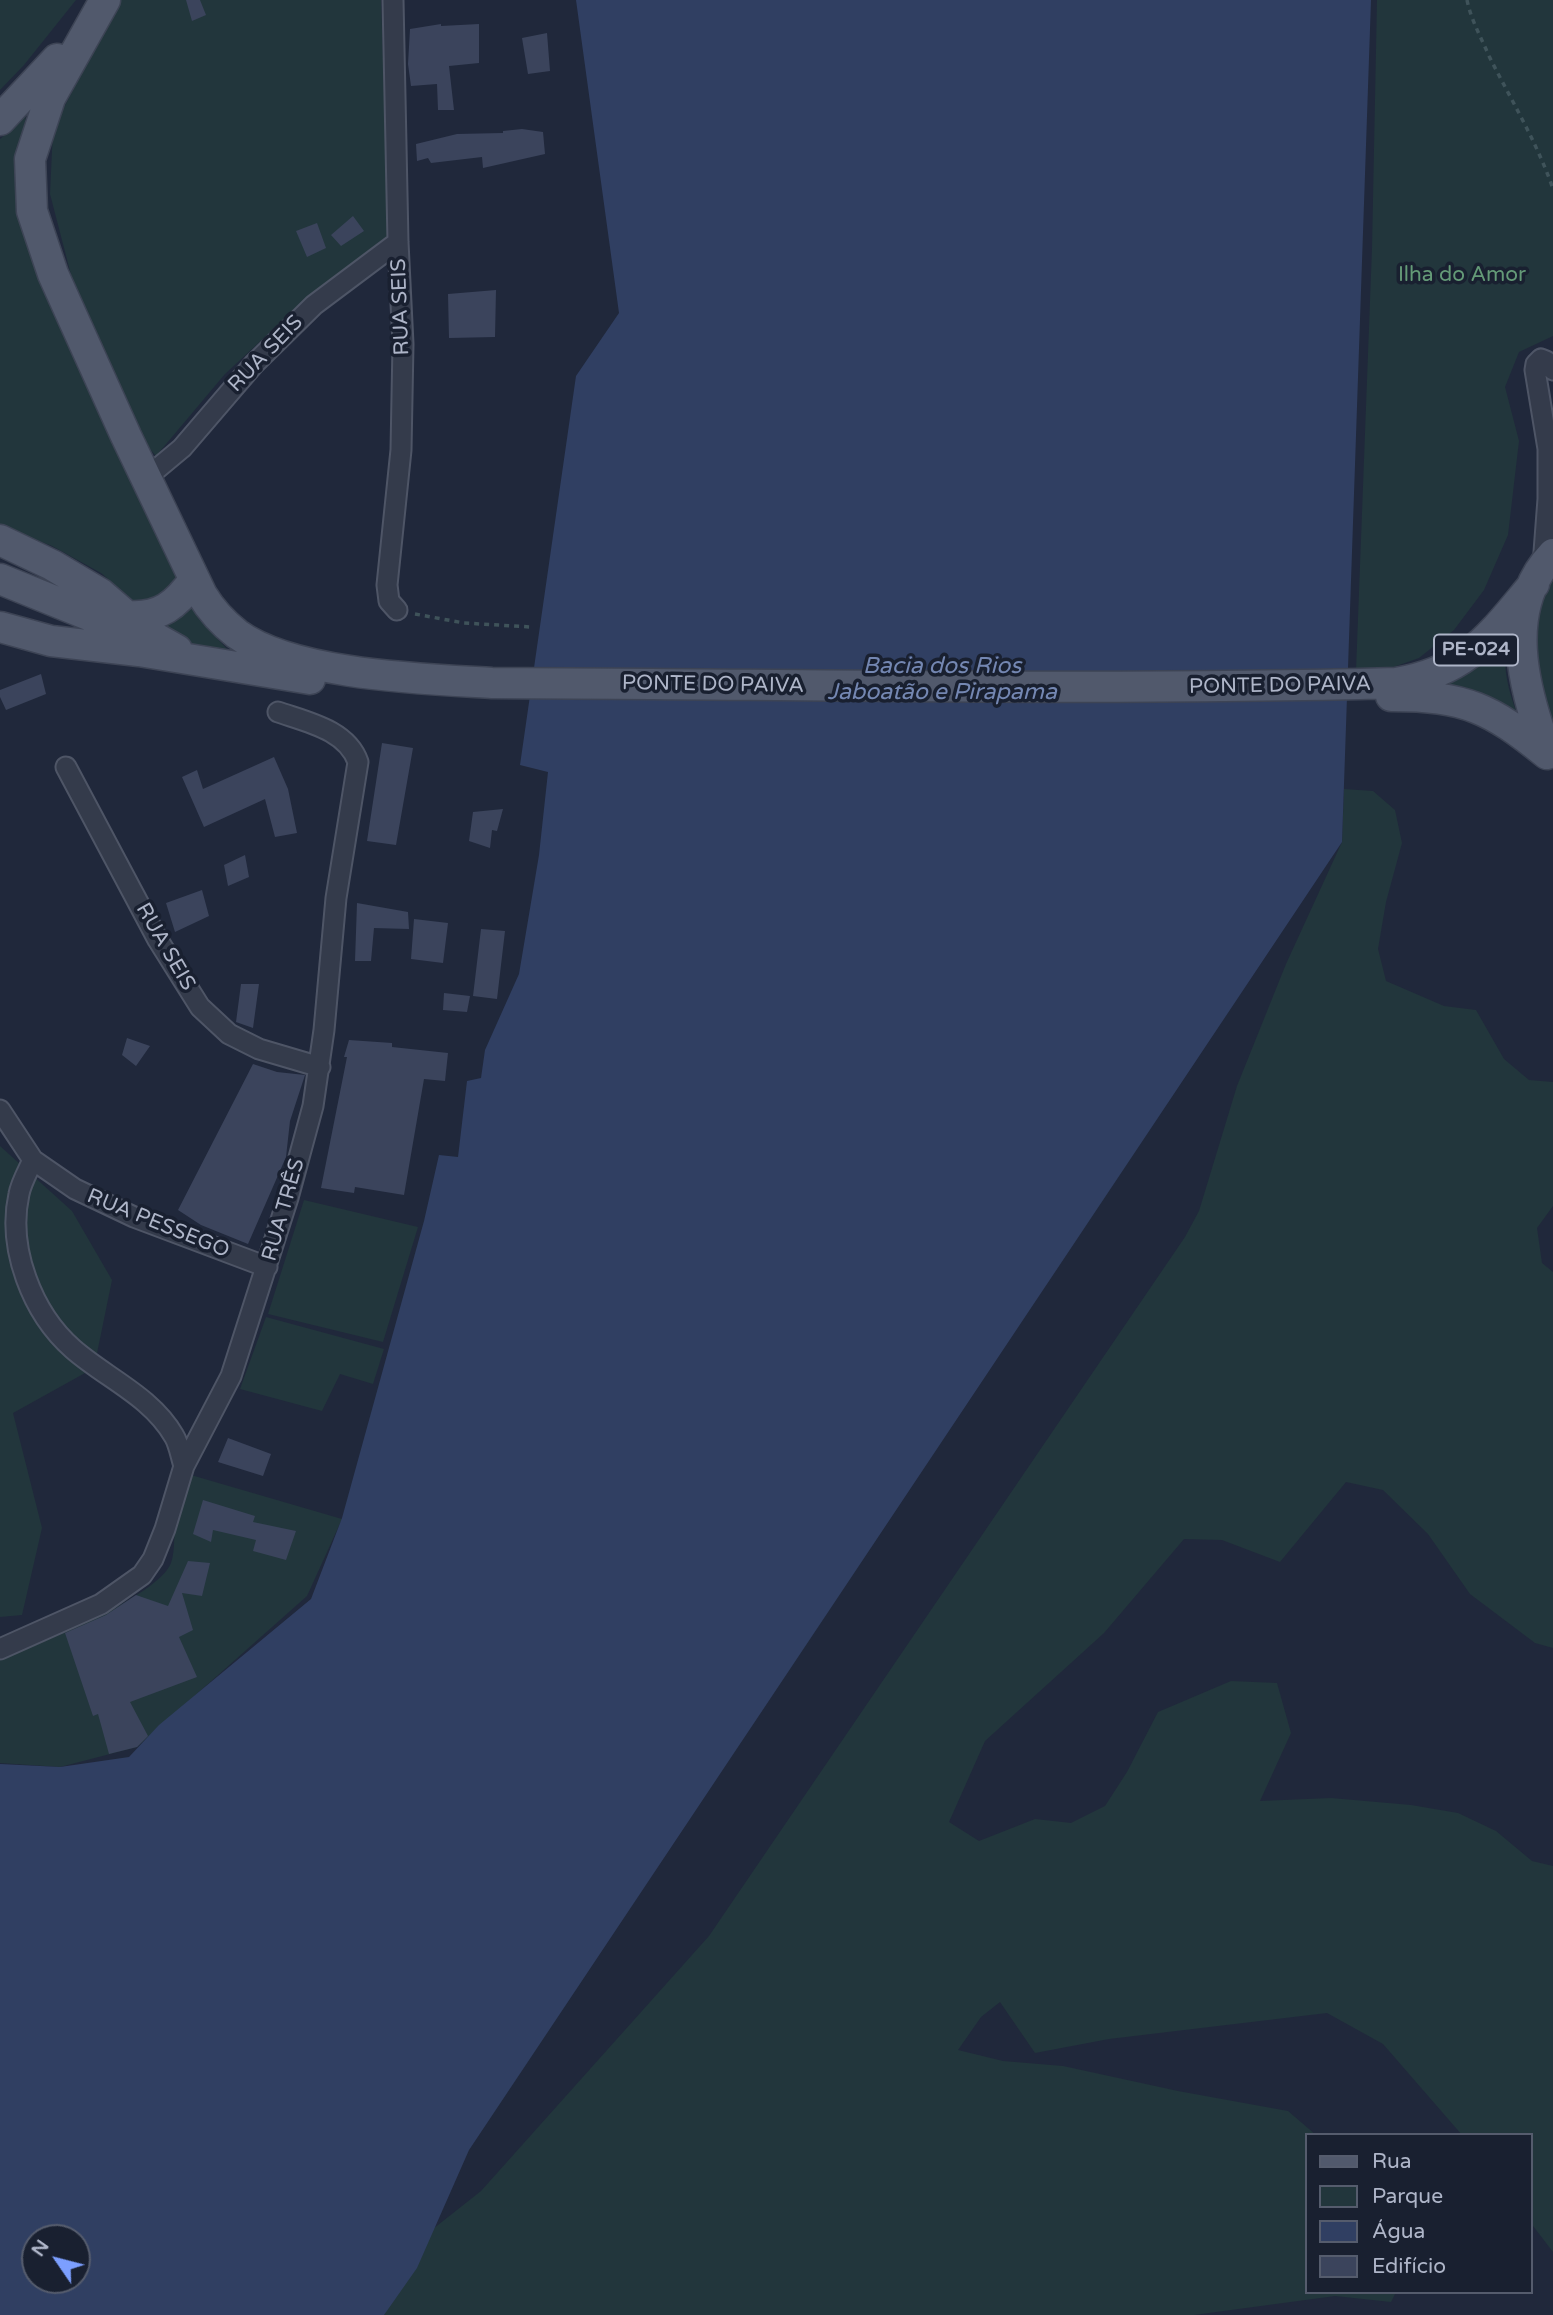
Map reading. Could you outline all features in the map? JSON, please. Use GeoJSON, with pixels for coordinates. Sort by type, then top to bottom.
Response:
{"type":"FeatureCollection","features":[{"type":"Feature","properties":{"kind":"main road"},"geometry":{"type":"LineString","coordinates":[[0,120],[42,77],[102,4]]}},
{"type":"Feature","properties":{"kind":"main road"},"geometry":{"type":"LineString","coordinates":[[102,4],[50,98],[30,159],[32,211],[53,274],[194,580],[212,611],[238,635],[280,655],[358,672],[492,689]]}},
{"type":"Feature","properties":{"kind":"main road"},"geometry":{"type":"LineString","coordinates":[[0,540],[52,565],[101,594],[138,633]]}},
{"type":"Feature","properties":{"kind":"main road"},"geometry":{"type":"LineString","coordinates":[[0,557],[138,633],[194,660]]}},
{"type":"Feature","properties":{"kind":"main road","name":"PE-024"},"geometry":{"type":"LineString","coordinates":[[1395,690],[1448,668],[1475,652],[1499,626],[1543,568]]}},
{"type":"Feature","properties":{"kind":"main road","name":"PE-024"},"geometry":{"type":"LineString","coordinates":[[1543,568],[1524,611],[1522,663],[1530,706],[1550,758]]}},
{"type":"Feature","properties":{"kind":"main road"},"geometry":{"type":"LineString","coordinates":[[0,579],[81,610],[194,660]]}},
{"type":"Feature","properties":{"kind":"main road"},"geometry":{"type":"LineString","coordinates":[[138,633],[144,617],[163,612],[194,580]]}},
{"type":"Feature","properties":{"kind":"main road"},"geometry":{"type":"LineString","coordinates":[[0,594],[194,660],[372,689],[492,689]]}},
{"type":"Feature","properties":{"kind":"main road"},"geometry":{"type":"LineString","coordinates":[[0,609],[138,633]]}},
{"type":"Feature","properties":{"kind":"main road"},"geometry":{"type":"LineString","coordinates":[[0,627],[51,641],[138,633]]}},
{"type":"Feature","properties":{"kind":"main road","name":"PONTE DO PAIVA"},"geometry":{"type":"LineString","coordinates":[[492,689],[959,698],[1395,690]]}},
{"type":"Feature","properties":{"kind":"main road","name":"PE-024"},"geometry":{"type":"LineString","coordinates":[[1395,690],[1460,701],[1488,712],[1516,729],[1550,758]]}},
{"type":"Feature","properties":{"kind":"street","name":"RUA SEIS"},"geometry":{"type":"LineString","coordinates":[[393,0],[403,344],[401,450],[387,585],[389,601],[397,610]]}},
{"type":"Feature","properties":{"kind":"street","name":"RUA SEIS"},"geometry":{"type":"LineString","coordinates":[[146,478],[182,447],[254,364],[314,305],[398,242]]}},
{"type":"Feature","properties":{"kind":"street"},"geometry":{"type":"LineString","coordinates":[[1543,568],[1548,449],[1536,363],[1541,359],[1546,361],[1553,370]]}},
{"type":"Feature","properties":{"kind":"street","name":"RUA TRÊS"},"geometry":{"type":"LineString","coordinates":[[0,1649],[101,1604],[142,1574],[153,1559],[184,1466],[231,1376],[267,1267],[313,1106],[320,1067],[336,898],[358,762],[353,748],[335,735],[278,712]]}},
{"type":"Feature","properties":{"kind":"street","name":"RUA SEIS"},"geometry":{"type":"LineString","coordinates":[[66,767],[158,940],[200,1007],[229,1034],[259,1049],[320,1067]]}},
{"type":"Feature","properties":{"kind":"street","name":"RUA PESSEGO"},"geometry":{"type":"LineString","coordinates":[[0,1111],[33,1160],[75,1189],[134,1217],[267,1267]]}},
{"type":"Feature","properties":{"kind":"street"},"geometry":{"type":"LineString","coordinates":[[33,1160],[19,1192],[15,1223],[21,1265],[46,1317],[73,1349],[153,1409],[175,1437],[184,1466]]}},
{"type":"Feature","properties":{"kind":"path"},"geometry":{"type":"LineString","coordinates":[[1467,0],[1470,16],[1542,158],[1553,189]]}},
{"type":"Feature","properties":{"kind":"path"},"geometry":{"type":"LineString","coordinates":[[397,610],[464,622],[531,627]]}},
{"type":"Feature","properties":{"kind":"green space"},"geometry":{"type":"Polygon","coordinates":[[[0,0],[76,0],[24,65],[0,90],[0,0]]]}},
{"type":"Feature","properties":{"kind":"green space"},"geometry":{"type":"Polygon","coordinates":[[[119,0],[381,0],[389,235],[308,297],[225,374],[156,456],[136,433],[76,294],[50,194],[53,129],[119,0]]]}},
{"type":"Feature","properties":{"kind":"green space","name":"Ilha do Amor"},"geometry":{"type":"Polygon","coordinates":[[[1377,0],[1553,0],[1553,336],[1519,352],[1505,387],[1519,441],[1508,535],[1484,590],[1454,630],[1419,658],[1388,669],[1356,671],[1372,248],[1377,0]]]}},
{"type":"Feature","properties":{"kind":"green space"},"geometry":{"type":"Polygon","coordinates":[[[26,116],[16,167],[178,576],[164,595],[143,609],[101,573],[52,546],[0,526],[0,139],[26,116]]]}},
{"type":"Feature","properties":{"kind":"green space"},"geometry":{"type":"Polygon","coordinates":[[[1553,566],[1553,747],[1519,648],[1553,566]]]}},
{"type":"Feature","properties":{"kind":"green space"},"geometry":{"type":"Polygon","coordinates":[[[185,595],[198,618],[227,649],[228,655],[223,661],[149,630],[185,595]]]}},
{"type":"Feature","properties":{"kind":"green space"},"geometry":{"type":"Polygon","coordinates":[[[1510,615],[1505,657],[1507,680],[1520,721],[1424,692],[1510,615]]]}},
{"type":"Feature","properties":{"kind":"green space"},"geometry":{"type":"Polygon","coordinates":[[[1344,789],[1373,791],[1395,810],[1402,843],[1386,902],[1378,949],[1386,981],[1444,1006],[1476,1010],[1504,1059],[1529,1080],[1553,1082],[1553,1206],[1537,1228],[1542,1263],[1553,1272],[1553,1648],[1535,1643],[1470,1594],[1428,1534],[1383,1490],[1346,1482],[1280,1562],[1222,1540],[1184,1539],[1104,1633],[985,1741],[949,1822],[979,1841],[1035,1819],[1071,1823],[1105,1806],[1127,1772],[1158,1712],[1231,1681],[1277,1683],[1291,1733],[1260,1801],[1331,1798],[1411,1805],[1458,1813],[1496,1831],[1532,1861],[1553,1866],[1553,2252],[1532,2225],[1532,2133],[1460,2133],[1383,2044],[1327,2013],[1109,2039],[1035,2053],[1000,2002],[981,2017],[958,2050],[1003,2061],[1063,2066],[1288,2111],[1314,2133],[1304,2133],[1304,2294],[1395,2294],[1391,2302],[1335,2296],[1194,2315],[384,2315],[414,2244],[481,2191],[709,1936],[1185,1237],[1199,1211],[1237,1086],[1286,964],[1342,842],[1344,789]]]}},
{"type":"Feature","properties":{"kind":"green space"},"geometry":{"type":"Polygon","coordinates":[[[0,1146],[72,1211],[112,1280],[94,1368],[13,1413],[42,1528],[22,1615],[0,1617],[0,1146]]]}},
{"type":"Feature","properties":{"kind":"green space"},"geometry":{"type":"Polygon","coordinates":[[[304,1200],[418,1227],[383,1342],[268,1314],[304,1200]]]}},
{"type":"Feature","properties":{"kind":"green space"},"geometry":{"type":"Polygon","coordinates":[[[266,1317],[384,1349],[373,1384],[340,1374],[322,1411],[240,1389],[266,1317]]]}},
{"type":"Feature","properties":{"kind":"green space"},"geometry":{"type":"Polygon","coordinates":[[[191,1475],[342,1519],[307,1596],[137,1747],[60,1767],[0,1763],[0,1659],[94,1619],[144,1591],[161,1576],[171,1563],[176,1515],[191,1475]]]}},
{"type":"Feature","properties":{"kind":"water","name":"Bacia dos Rios Jaboatão e Pirapama"},"geometry":{"type":"Polygon","coordinates":[[[576,0],[1371,0],[1342,842],[469,2150],[417,2268],[384,2315],[0,2315],[0,1764],[60,1767],[129,1757],[159,1725],[311,1599],[342,1518],[424,1221],[439,1155],[458,1157],[467,1081],[481,1078],[485,1050],[519,974],[539,855],[548,772],[520,765],[576,376],[619,313],[576,0]]]}},
{"type":"Feature","properties":{"kind":"building"},"geometry":{"type":"Polygon","coordinates":[[[186,0],[200,0],[206,15],[192,21],[186,0]]]}},
{"type":"Feature","properties":{"kind":"building"},"geometry":{"type":"Polygon","coordinates":[[[441,24],[479,24],[479,63],[449,66],[454,110],[438,110],[437,84],[411,86],[408,64],[410,29],[441,24]]]}},
{"type":"Feature","properties":{"kind":"building"},"geometry":{"type":"Polygon","coordinates":[[[547,33],[550,71],[528,74],[522,38],[547,33]]]}},
{"type":"Feature","properties":{"kind":"building"},"geometry":{"type":"Polygon","coordinates":[[[522,129],[543,132],[545,154],[483,168],[482,157],[431,163],[428,158],[417,161],[416,144],[457,134],[503,133],[522,129]]]}},
{"type":"Feature","properties":{"kind":"building"},"geometry":{"type":"Polygon","coordinates":[[[353,216],[364,231],[341,246],[331,235],[353,216]]]}},
{"type":"Feature","properties":{"kind":"building"},"geometry":{"type":"Polygon","coordinates":[[[317,223],[326,248],[307,257],[296,231],[317,223]]]}},
{"type":"Feature","properties":{"kind":"building"},"geometry":{"type":"Polygon","coordinates":[[[496,290],[495,337],[449,338],[448,294],[496,290]]]}},
{"type":"Feature","properties":{"kind":"building"},"geometry":{"type":"Polygon","coordinates":[[[41,674],[46,694],[6,710],[0,690],[41,674]]]}},
{"type":"Feature","properties":{"kind":"building"},"geometry":{"type":"Polygon","coordinates":[[[382,743],[413,748],[396,845],[367,841],[382,743]]]}},
{"type":"Feature","properties":{"kind":"building"},"geometry":{"type":"Polygon","coordinates":[[[274,757],[288,789],[297,833],[275,837],[265,799],[204,827],[182,777],[197,770],[203,789],[274,757]]]}},
{"type":"Feature","properties":{"kind":"building"},"geometry":{"type":"Polygon","coordinates":[[[503,809],[497,831],[492,830],[490,848],[469,841],[473,812],[503,809]]]}},
{"type":"Feature","properties":{"kind":"building"},"geometry":{"type":"Polygon","coordinates":[[[245,855],[249,877],[228,886],[224,865],[245,855]]]}},
{"type":"Feature","properties":{"kind":"building"},"geometry":{"type":"Polygon","coordinates":[[[202,890],[209,916],[175,932],[166,903],[202,890]]]}},
{"type":"Feature","properties":{"kind":"building"},"geometry":{"type":"Polygon","coordinates":[[[357,903],[408,912],[409,929],[374,928],[371,961],[355,961],[357,903]]]}},
{"type":"Feature","properties":{"kind":"building"},"geometry":{"type":"Polygon","coordinates":[[[414,919],[448,923],[443,963],[411,959],[414,919]]]}},
{"type":"Feature","properties":{"kind":"building"},"geometry":{"type":"Polygon","coordinates":[[[481,929],[505,931],[497,999],[473,996],[481,929]]]}},
{"type":"Feature","properties":{"kind":"building"},"geometry":{"type":"Polygon","coordinates":[[[241,984],[259,984],[253,1028],[236,1022],[241,984]]]}},
{"type":"Feature","properties":{"kind":"building"},"geometry":{"type":"Polygon","coordinates":[[[444,993],[470,996],[467,1012],[443,1010],[444,993]]]}},
{"type":"Feature","properties":{"kind":"building"},"geometry":{"type":"Polygon","coordinates":[[[127,1038],[150,1046],[136,1066],[122,1055],[127,1038]]]}},
{"type":"Feature","properties":{"kind":"building"},"geometry":{"type":"Polygon","coordinates":[[[349,1040],[392,1043],[392,1047],[448,1053],[445,1081],[424,1079],[404,1195],[355,1187],[354,1193],[321,1188],[349,1040]]]}},
{"type":"Feature","properties":{"kind":"building"},"geometry":{"type":"Polygon","coordinates":[[[253,1064],[277,1072],[305,1075],[290,1121],[286,1157],[248,1244],[201,1225],[178,1210],[253,1064]]]}},
{"type":"Feature","properties":{"kind":"building"},"geometry":{"type":"Polygon","coordinates":[[[228,1438],[271,1454],[263,1476],[218,1462],[228,1438]]]}},
{"type":"Feature","properties":{"kind":"building"},"geometry":{"type":"Polygon","coordinates":[[[203,1500],[255,1516],[253,1522],[296,1531],[286,1560],[253,1551],[256,1540],[213,1530],[211,1542],[193,1534],[203,1500]]]}},
{"type":"Feature","properties":{"kind":"building"},"geometry":{"type":"Polygon","coordinates":[[[188,1561],[210,1563],[202,1596],[182,1593],[193,1630],[179,1637],[197,1677],[130,1702],[148,1736],[137,1747],[109,1754],[98,1714],[93,1716],[65,1633],[106,1615],[136,1595],[168,1606],[188,1561]]]}}]}
